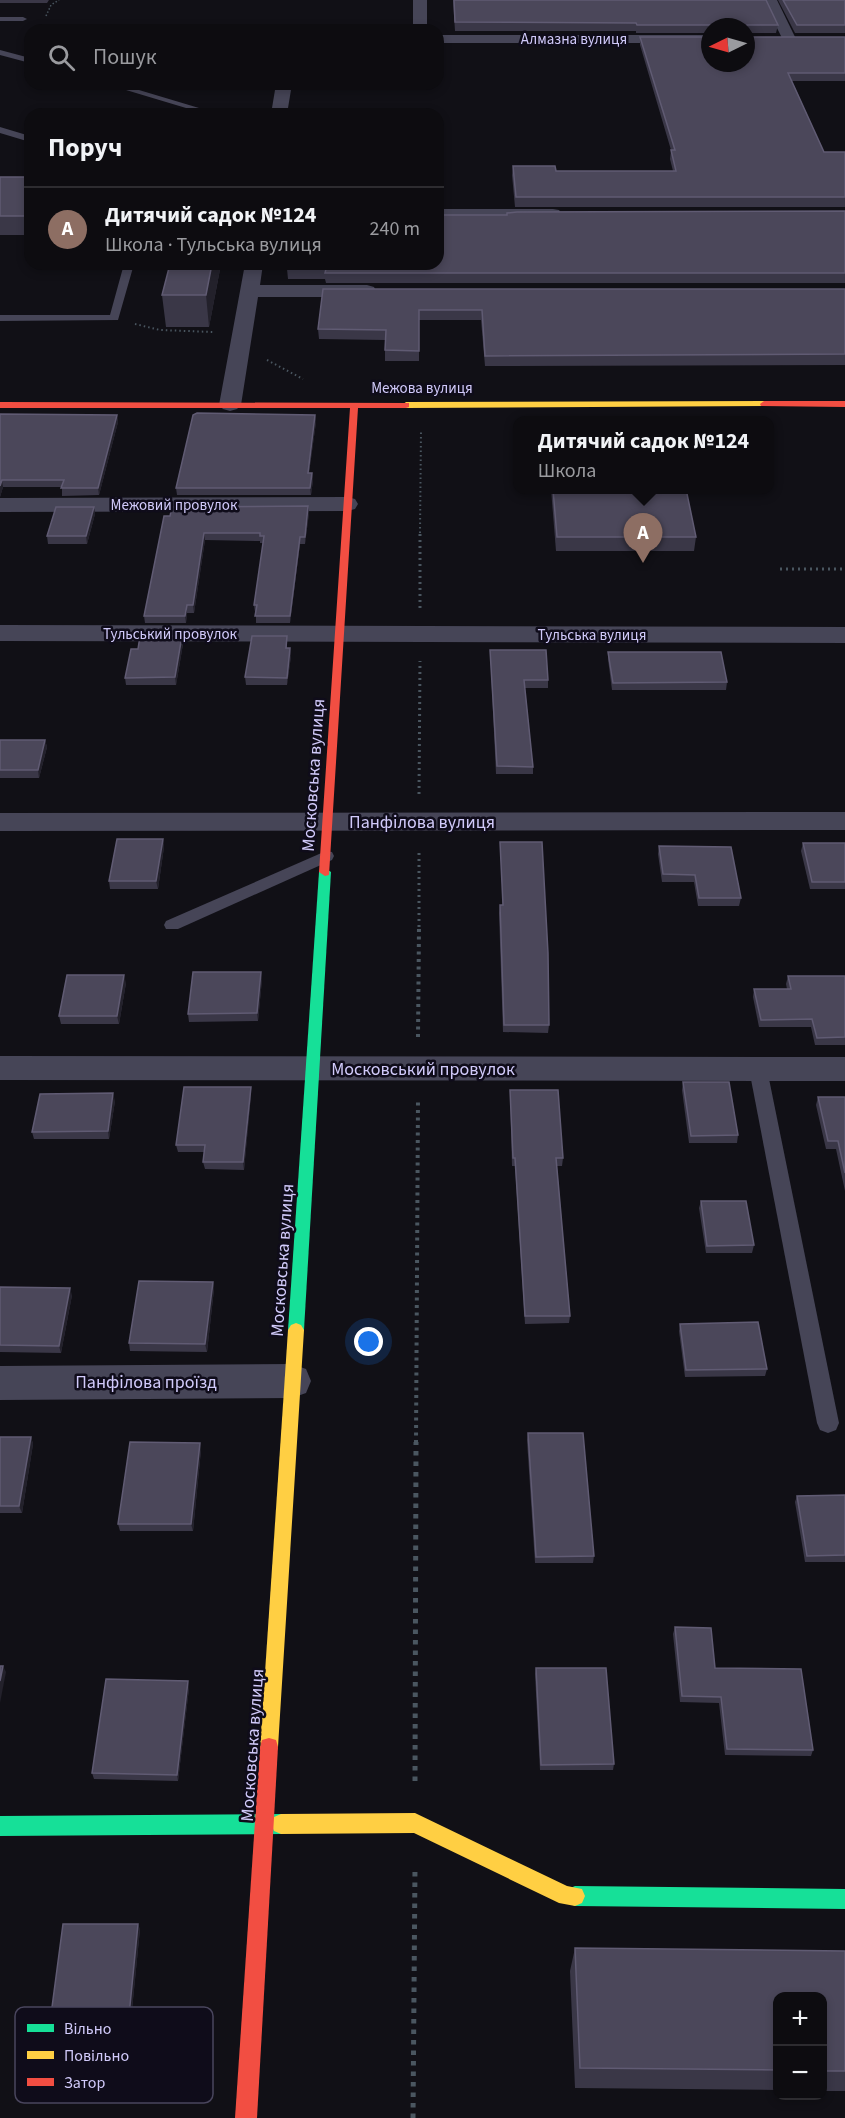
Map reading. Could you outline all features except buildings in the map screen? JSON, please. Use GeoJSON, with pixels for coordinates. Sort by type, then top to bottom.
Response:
{"type":"FeatureCollection","features":[{"type":"Feature","properties":{"kind":"street"},"geometry":{"type":"LineString","coordinates":[[420,0],[420,24]]}},
{"type":"Feature","properties":{"kind":"street"},"geometry":{"type":"LineString","coordinates":[[767,39],[794,39],[770,0]]}},
{"type":"Feature","properties":{"kind":"street","name":"Алмазна вулиця"},"geometry":{"type":"LineString","coordinates":[[444,39],[701,39]]}},
{"type":"Feature","properties":{"kind":"street"},"geometry":{"type":"LineString","coordinates":[[280,108],[283,90]]}},
{"type":"Feature","properties":{"kind":"street"},"geometry":{"type":"LineString","coordinates":[[444,214],[565,214]]}},
{"type":"Feature","properties":{"kind":"street"},"geometry":{"type":"LineString","coordinates":[[230,405],[253,270]]}},
{"type":"Feature","properties":{"kind":"street"},"geometry":{"type":"LineString","coordinates":[[249,291],[380,291]]}},
{"type":"Feature","properties":{"kind":"street","name":"Межова вулиця"},"geometry":{"type":"LineString","coordinates":[[0,405],[845,404]]}},
{"type":"Feature","properties":{"kind":"street","name":"Московська вулиця"},"geometry":{"type":"LineString","coordinates":[[246,2118],[354,405]]}},
{"type":"Feature","properties":{"kind":"street","name":"Межовий провулок"},"geometry":{"type":"LineString","coordinates":[[0,505],[347,504]]}},
{"type":"Feature","properties":{"kind":"street","name":"Тульський провулок"},"geometry":{"type":"LineString","coordinates":[[0,633],[339,634]]}},
{"type":"Feature","properties":{"kind":"street","name":"Тульська вулиця"},"geometry":{"type":"LineString","coordinates":[[339,634],[845,635]]}},
{"type":"Feature","properties":{"kind":"street","name":"Панфілова вулиця"},"geometry":{"type":"LineString","coordinates":[[0,822],[845,821]]}},
{"type":"Feature","properties":{"kind":"street","name":"Московський провулок"},"geometry":{"type":"LineString","coordinates":[[0,1068],[845,1070]]}},
{"type":"Feature","properties":{"kind":"street","name":"Панфілова проїзд"},"geometry":{"type":"LineString","coordinates":[[0,1383],[292,1382]]}},
{"type":"Feature","properties":{"kind":"street"},"geometry":{"type":"LineString","coordinates":[[0,1826],[415,1823],[566,1896],[845,1899]]}},
{"type":"Feature","properties":{"kind":"lane"},"geometry":{"type":"LineString","coordinates":[[0,19],[23,19]]}},
{"type":"Feature","properties":{"kind":"lane"},"geometry":{"type":"LineString","coordinates":[[0,52],[24,59]]}},
{"type":"Feature","properties":{"kind":"lane"},"geometry":{"type":"LineString","coordinates":[[131,90],[194,108]]}},
{"type":"Feature","properties":{"kind":"lane"},"geometry":{"type":"LineString","coordinates":[[0,130],[24,137]]}},
{"type":"Feature","properties":{"kind":"lane"},"geometry":{"type":"LineString","coordinates":[[0,318],[114,318],[127,270]]}},
{"type":"Feature","properties":{"kind":"lane"},"geometry":{"type":"LineString","coordinates":[[172,925],[326,856]]}},
{"type":"Feature","properties":{"kind":"lane"},"geometry":{"type":"LineString","coordinates":[[758,1069],[828,1423]]}},
{"type":"Feature","properties":{"kind":"path"},"geometry":{"type":"LineString","coordinates":[[51,5],[59,0]]}},
{"type":"Feature","properties":{"kind":"path"},"geometry":{"type":"LineString","coordinates":[[160,330],[209,330],[354,405]]}},
{"type":"Feature","properties":{"kind":"path"},"geometry":{"type":"LineString","coordinates":[[413,2118],[421,425]]}},
{"type":"Feature","properties":{"kind":"path"},"geometry":{"type":"LineString","coordinates":[[780,569],[845,569]]}},
{"type":"Feature","properties":{"kind":"traffic: fast"},"geometry":{"type":"LineString","coordinates":[[296,1330],[325,872]]}},
{"type":"Feature","properties":{"kind":"traffic: fast"},"geometry":{"type":"LineString","coordinates":[[0,1826],[281,1824]]}},
{"type":"Feature","properties":{"kind":"traffic: fast"},"geometry":{"type":"LineString","coordinates":[[575,1896],[845,1899]]}},
{"type":"Feature","properties":{"kind":"traffic: slow"},"geometry":{"type":"LineString","coordinates":[[406,405],[764,404]]}},
{"type":"Feature","properties":{"kind":"traffic: slow"},"geometry":{"type":"LineString","coordinates":[[269,1747],[296,1330]]}},
{"type":"Feature","properties":{"kind":"traffic: slow"},"geometry":{"type":"LineString","coordinates":[[281,1824],[415,1823],[566,1896],[575,1896]]}},
{"type":"Feature","properties":{"kind":"traffic: jam"},"geometry":{"type":"LineString","coordinates":[[764,404],[845,404]]}},
{"type":"Feature","properties":{"kind":"traffic: jam"},"geometry":{"type":"LineString","coordinates":[[0,405],[406,405]]}},
{"type":"Feature","properties":{"kind":"traffic: jam"},"geometry":{"type":"LineString","coordinates":[[325,872],[354,405]]}},
{"type":"Feature","properties":{"kind":"traffic: jam"},"geometry":{"type":"LineString","coordinates":[[246,2118],[269,1747]]}},
{"type":"Feature","properties":{"kind":"place","name":"Дитячий садок №124"},"geometry":{"type":"Point","coordinates":[643,563]}}]}
